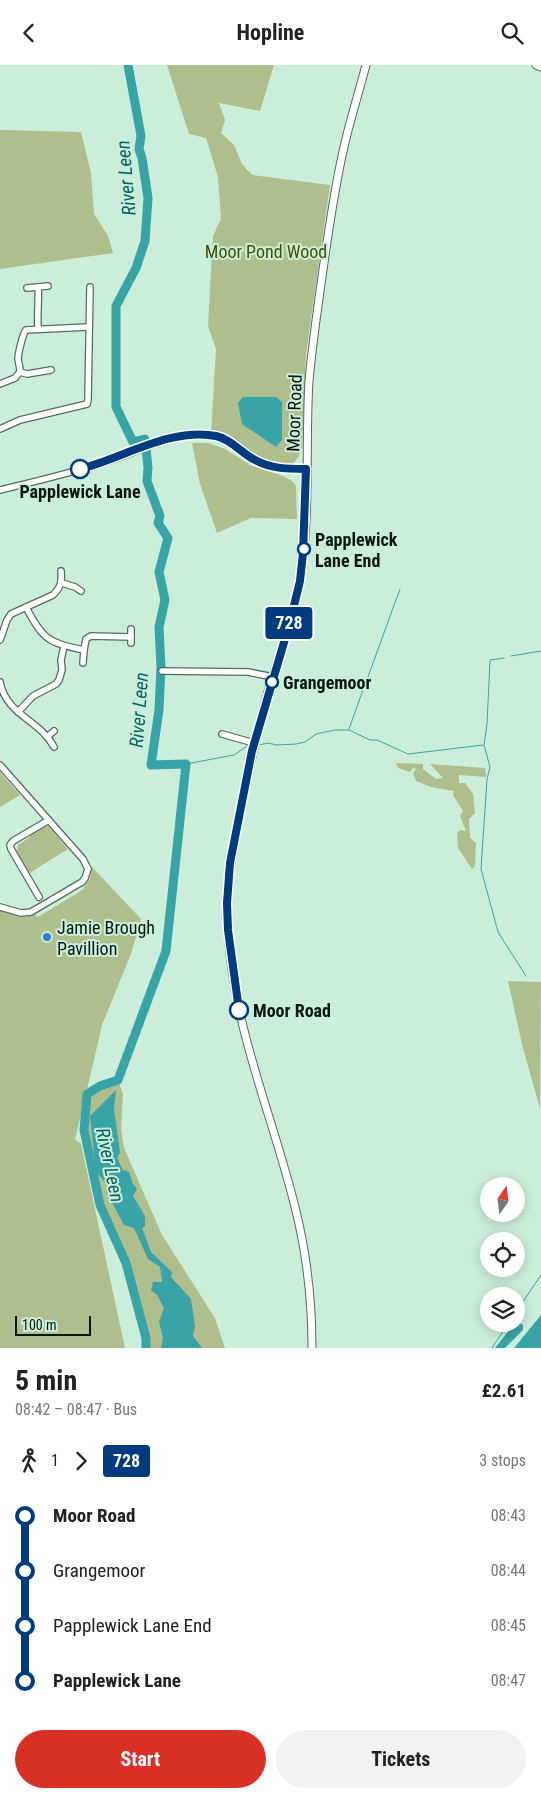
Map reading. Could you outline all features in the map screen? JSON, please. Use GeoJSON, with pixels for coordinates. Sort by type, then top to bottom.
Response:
{"type":"FeatureCollection","features":[{"type":"Feature","properties":{"kind":"main road","name":"Moor Road"},"geometry":{"type":"LineString","coordinates":[[312,1348],[310,1298],[300,1230],[283,1164],[244,1036],[235,991],[227,903],[230,863],[254,743],[300,581],[303,553],[310,369],[330,223],[344,146],[366,65]]}},
{"type":"Feature","properties":{"kind":"main road"},"geometry":{"type":"LineString","coordinates":[[536,65],[541,67]]}},
{"type":"Feature","properties":{"kind":"street"},"geometry":{"type":"LineString","coordinates":[[27,288],[48,286]]}},
{"type":"Feature","properties":{"kind":"street"},"geometry":{"type":"LineString","coordinates":[[38,287],[36,310],[38,328]]}},
{"type":"Feature","properties":{"kind":"street"},"geometry":{"type":"LineString","coordinates":[[0,429],[20,420],[86,404],[88,400],[90,287]]}},
{"type":"Feature","properties":{"kind":"street"},"geometry":{"type":"LineString","coordinates":[[20,372],[18,359],[22,344],[22,334],[26,330],[88,327]]}},
{"type":"Feature","properties":{"kind":"street"},"geometry":{"type":"LineString","coordinates":[[20,372],[27,374],[52,369]]}},
{"type":"Feature","properties":{"kind":"street"},"geometry":{"type":"LineString","coordinates":[[0,384],[15,377],[20,372]]}},
{"type":"Feature","properties":{"kind":"street"},"geometry":{"type":"LineString","coordinates":[[0,490],[101,464],[168,439],[195,435],[216,436],[225,439],[254,460],[269,466],[306,469]]}},
{"type":"Feature","properties":{"kind":"street"},"geometry":{"type":"LineString","coordinates":[[0,640],[2,629],[11,614],[53,595],[58,590],[62,583],[61,571]]}},
{"type":"Feature","properties":{"kind":"street"},"geometry":{"type":"LineString","coordinates":[[62,583],[81,591]]}},
{"type":"Feature","properties":{"kind":"street"},"geometry":{"type":"LineString","coordinates":[[26,607],[44,636],[64,646],[84,650]]}},
{"type":"Feature","properties":{"kind":"street"},"geometry":{"type":"LineString","coordinates":[[83,663],[86,639],[91,636],[131,640],[131,629]]}},
{"type":"Feature","properties":{"kind":"street"},"geometry":{"type":"LineString","coordinates":[[18,711],[33,696],[56,684],[59,680],[62,670],[61,660],[64,646]]}},
{"type":"Feature","properties":{"kind":"street"},"geometry":{"type":"LineString","coordinates":[[162,671],[248,672],[273,677]]}},
{"type":"Feature","properties":{"kind":"street"},"geometry":{"type":"LineString","coordinates":[[0,682],[7,701],[48,736],[54,747]]}},
{"type":"Feature","properties":{"kind":"street"},"geometry":{"type":"LineString","coordinates":[[48,736],[54,731]]}},
{"type":"Feature","properties":{"kind":"street"},"geometry":{"type":"LineString","coordinates":[[222,734],[254,743]]}},
{"type":"Feature","properties":{"kind":"street"},"geometry":{"type":"LineString","coordinates":[[0,765],[49,820],[86,864],[88,869],[82,882],[31,913],[21,913],[0,907]]}},
{"type":"Feature","properties":{"kind":"street"},"geometry":{"type":"LineString","coordinates":[[39,897],[10,845],[13,841],[49,820]]}},
{"type":"Feature","properties":{"kind":"green space","name":"Moor Pond Wood"},"geometry":{"type":"Polygon","coordinates":[[[167,65],[274,65],[260,111],[219,103],[225,120],[221,133],[234,145],[242,164],[252,175],[330,185],[306,354],[302,447],[299,456],[292,465],[280,465],[269,462],[222,435],[211,433],[216,349],[208,326],[213,236],[221,219],[218,177],[206,138],[189,134],[167,65]]]}},
{"type":"Feature","properties":{"kind":"green space"},"geometry":{"type":"Polygon","coordinates":[[[0,130],[81,132],[91,173],[94,214],[108,236],[113,253],[0,269],[0,130]]]}},
{"type":"Feature","properties":{"kind":"green space"},"geometry":{"type":"Polygon","coordinates":[[[192,443],[208,443],[225,449],[250,465],[292,481],[296,486],[297,519],[251,518],[217,533],[200,484],[192,443]]]}},
{"type":"Feature","properties":{"kind":"green space"},"geometry":{"type":"Polygon","coordinates":[[[396,763],[423,764],[423,769],[436,779],[443,778],[430,764],[485,768],[486,777],[459,775],[459,783],[465,783],[473,794],[475,813],[469,819],[470,838],[476,843],[475,866],[472,869],[458,848],[457,833],[460,830],[466,831],[460,816],[463,811],[453,795],[454,791],[431,787],[416,781],[413,773],[416,769],[413,768],[410,772],[398,768],[396,763]]]}},
{"type":"Feature","properties":{"kind":"green space"},"geometry":{"type":"Polygon","coordinates":[[[0,772],[20,795],[0,807],[0,772]]]}},
{"type":"Feature","properties":{"kind":"green space"},"geometry":{"type":"Polygon","coordinates":[[[46,826],[68,849],[28,874],[17,852],[18,845],[30,837],[30,834],[46,826]]]}},
{"type":"Feature","properties":{"kind":"green space"},"geometry":{"type":"Polygon","coordinates":[[[92,867],[141,919],[131,954],[102,1025],[75,1139],[81,1144],[125,1348],[0,1348],[0,911],[23,917],[36,915],[38,917],[84,889],[90,879],[92,867]]]}},
{"type":"Feature","properties":{"kind":"green space"},"geometry":{"type":"Polygon","coordinates":[[[508,981],[541,982],[540,1109],[522,1044],[508,981]]]}},
{"type":"Feature","properties":{"kind":"green space"},"geometry":{"type":"Polygon","coordinates":[[[118,1080],[123,1094],[121,1129],[124,1148],[162,1235],[215,1318],[225,1348],[146,1348],[146,1338],[126,1263],[100,1205],[84,1130],[86,1094],[118,1080]]]}},
{"type":"Feature","properties":{"kind":"water"},"geometry":{"type":"Polygon","coordinates":[[[243,397],[276,397],[282,402],[282,440],[276,447],[242,424],[238,403],[243,397]]]}},
{"type":"Feature","properties":{"kind":"water"},"geometry":{"type":"Polygon","coordinates":[[[116,1090],[114,1109],[120,1152],[117,1158],[123,1170],[129,1172],[137,1189],[133,1196],[145,1216],[145,1226],[142,1228],[151,1252],[172,1272],[171,1277],[191,1299],[195,1326],[193,1336],[202,1348],[161,1348],[163,1338],[159,1322],[164,1308],[157,1295],[151,1290],[153,1282],[162,1282],[160,1267],[148,1259],[134,1228],[124,1225],[106,1191],[110,1189],[96,1171],[90,1116],[116,1090]]]}},
{"type":"Feature","properties":{"kind":"water"},"geometry":{"type":"Polygon","coordinates":[[[541,1315],[541,1348],[514,1348],[541,1315]]]}},
{"type":"Feature","properties":{"kind":"water"},"geometry":{"type":"Polygon","coordinates":[[[508,1332],[521,1332],[505,1348],[495,1348],[508,1332]]]}},
{"type":"Feature","properties":{"kind":"waterway","name":"River Leen"},"geometry":{"type":"LineString","coordinates":[[128,65],[141,136],[139,149],[148,198],[145,241],[136,268],[116,306],[116,407],[133,442],[145,439],[148,468],[147,481],[160,516],[158,523],[168,538],[159,572],[165,600],[159,627],[161,667],[159,710],[151,765],[186,764],[166,951],[118,1080],[100,1086],[87,1094],[84,1130],[100,1205],[126,1263],[146,1338],[146,1348]]}},
{"type":"Feature","properties":{"kind":"waterway"},"geometry":{"type":"LineString","coordinates":[[365,685],[400,589]]}},
{"type":"Feature","properties":{"kind":"waterway"},"geometry":{"type":"LineString","coordinates":[[511,656],[541,651]]}},
{"type":"Feature","properties":{"kind":"waterway"},"geometry":{"type":"LineString","coordinates":[[504,658],[490,660],[487,724],[484,745],[490,767],[487,779],[481,869],[498,932],[526,976]]}},
{"type":"Feature","properties":{"kind":"waterway"},"geometry":{"type":"LineString","coordinates":[[349,729],[363,690]]}},
{"type":"Feature","properties":{"kind":"waterway"},"geometry":{"type":"LineString","coordinates":[[258,745],[269,743],[276,745],[296,744],[305,742],[316,734],[335,730],[349,730],[408,754],[483,745]]}},
{"type":"Feature","properties":{"kind":"waterway"},"geometry":{"type":"LineString","coordinates":[[186,764],[234,755],[247,746]]}},
{"type":"Feature","properties":{"kind":"waterway"},"geometry":{"type":"LineString","coordinates":[[525,1299],[541,1275]]}},
{"type":"Feature","properties":{"kind":"waterway"},"geometry":{"type":"LineString","coordinates":[[492,1348],[503,1332]]}},
{"type":"Feature","properties":{"kind":"bus line","name":"728"},"geometry":{"type":"LineString","coordinates":[[80,469],[101,464],[168,439],[205,435],[225,439],[254,460],[269,466],[306,469],[305,520],[300,581],[290,622],[252,751],[230,863],[227,903],[228,930],[231,964],[239,1010]]}},
{"type":"Feature","properties":{"kind":"place","name":"Papplewick Lane"},"geometry":{"type":"Point","coordinates":[80,469]}},
{"type":"Feature","properties":{"kind":"place","name":"Papplewick Lane End"},"geometry":{"type":"Point","coordinates":[304,549]}},
{"type":"Feature","properties":{"kind":"place","name":"Grangemoor"},"geometry":{"type":"Point","coordinates":[272,682]}},
{"type":"Feature","properties":{"kind":"place","name":"Jamie Brough Pavillion"},"geometry":{"type":"Point","coordinates":[47,937]}},
{"type":"Feature","properties":{"kind":"place","name":"Moor Road"},"geometry":{"type":"Point","coordinates":[239,1010]}}]}
